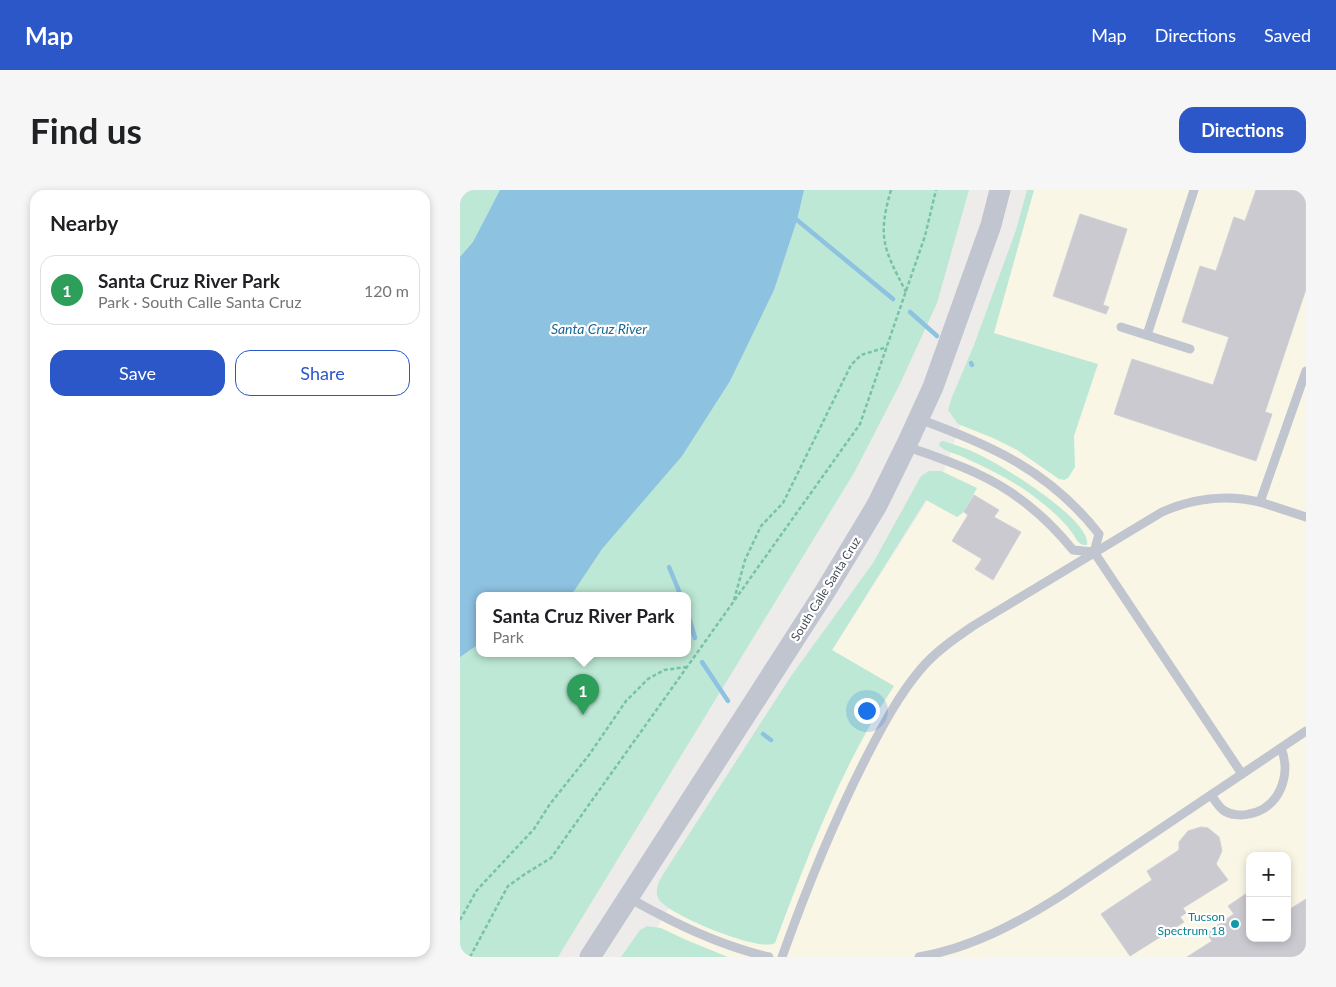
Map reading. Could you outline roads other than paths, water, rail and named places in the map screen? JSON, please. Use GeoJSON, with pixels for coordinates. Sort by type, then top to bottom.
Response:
{"type":"FeatureCollection","features":[{"type":"Feature","properties":{"kind":"street","name":"South Calle Santa Cruz"},"geometry":{"type":"LineString","coordinates":[[590,957],[840,569],[877,505],[933,387],[991,226],[1000,190]]}},
{"type":"Feature","properties":{"kind":"lane"},"geometry":{"type":"LineString","coordinates":[[1147,335],[1194,190]]}},
{"type":"Feature","properties":{"kind":"lane"},"geometry":{"type":"LineString","coordinates":[[1120,327],[1190,349]]}},
{"type":"Feature","properties":{"kind":"lane"},"geometry":{"type":"LineString","coordinates":[[1260,502],[1306,371]]}},
{"type":"Feature","properties":{"kind":"lane"},"geometry":{"type":"LineString","coordinates":[[919,419],[999,451],[1018,461],[1049,483],[1077,508],[1099,534],[1094,552],[1242,774]]}},
{"type":"Feature","properties":{"kind":"lane"},"geometry":{"type":"LineString","coordinates":[[906,446],[991,480],[1031,507],[1054,528],[1073,550],[1094,552]]}},
{"type":"Feature","properties":{"kind":"lane"},"geometry":{"type":"LineString","coordinates":[[782,957],[831,829],[876,738],[910,683],[931,659],[953,640],[1094,552],[1173,507],[1186,503],[1223,498],[1260,502],[1306,517]]}},
{"type":"Feature","properties":{"kind":"lane"},"geometry":{"type":"LineString","coordinates":[[919,957],[967,944],[1026,917],[1062,895],[1306,731]]}},
{"type":"Feature","properties":{"kind":"lane"},"geometry":{"type":"LineString","coordinates":[[1211,795],[1222,809],[1234,814],[1244,816],[1266,809],[1281,790],[1284,778],[1286,766],[1281,748]]}},
{"type":"Feature","properties":{"kind":"lane"},"geometry":{"type":"LineString","coordinates":[[628,898],[704,936],[769,957]]}},
{"type":"Feature","properties":{"kind":"water","name":"Santa Cruz River"},"geometry":{"type":"Polygon","coordinates":[[[500,190],[804,190],[797,220],[774,290],[730,381],[682,456],[602,549],[573,592],[476,592],[476,646],[460,657],[460,257],[473,242],[500,190]]]}},
{"type":"Feature","properties":{"kind":"waterway"},"geometry":{"type":"LineString","coordinates":[[797,220],[893,299]]}},
{"type":"Feature","properties":{"kind":"waterway"},"geometry":{"type":"LineString","coordinates":[[910,312],[937,336]]}},
{"type":"Feature","properties":{"kind":"waterway"},"geometry":{"type":"LineString","coordinates":[[669,567],[679,592]]}},
{"type":"Feature","properties":{"kind":"waterway"},"geometry":{"type":"LineString","coordinates":[[691,624],[695,638]]}},
{"type":"Feature","properties":{"kind":"waterway"},"geometry":{"type":"LineString","coordinates":[[702,662],[728,701]]}},
{"type":"Feature","properties":{"kind":"waterway"},"geometry":{"type":"LineString","coordinates":[[763,734],[771,740]]}},
{"type":"Feature","properties":{"kind":"place","name":"Santa Cruz River Park"},"geometry":{"type":"Point","coordinates":[583,715]}},
{"type":"Feature","properties":{"kind":"place","name":"Tucson Spectrum 18"},"geometry":{"type":"Point","coordinates":[1235,924]}}]}
